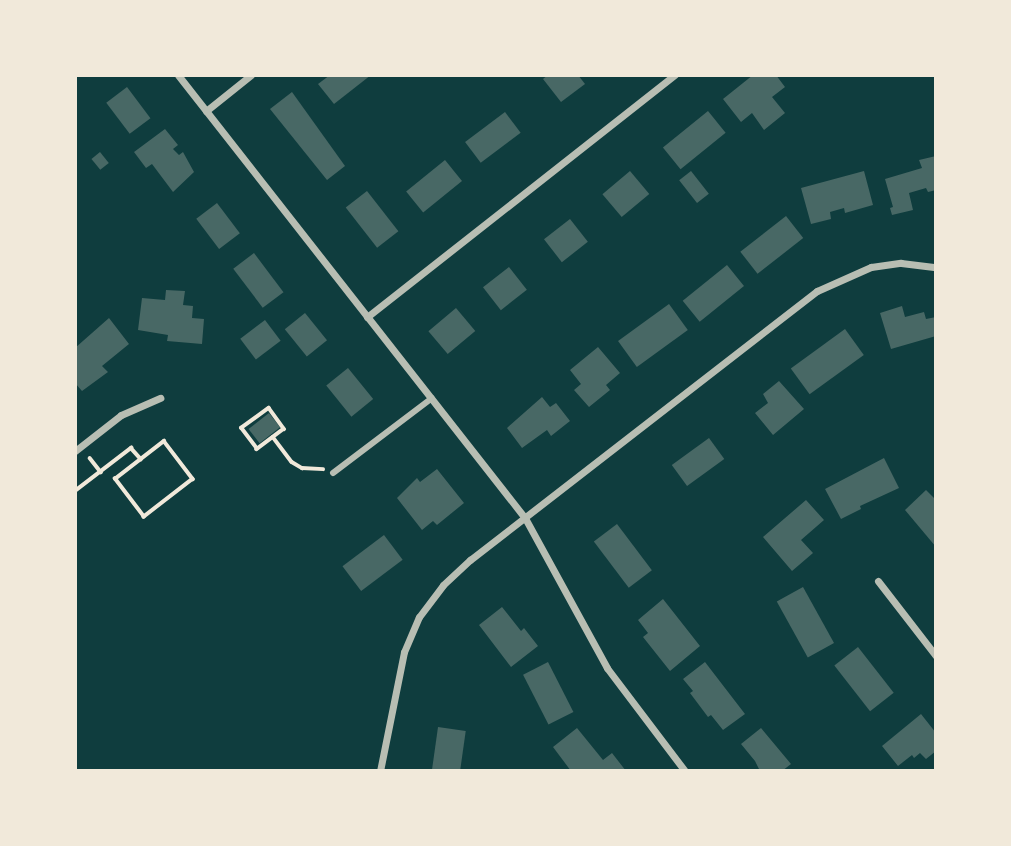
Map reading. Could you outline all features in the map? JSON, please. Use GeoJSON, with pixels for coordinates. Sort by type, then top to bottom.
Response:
{"type":"FeatureCollection","features":[{"type":"Feature","properties":{"kind":"street"},"geometry":{"type":"LineString","coordinates":[[178,75],[525,518],[607,668],[685,771]]}},
{"type":"Feature","properties":{"kind":"street"},"geometry":{"type":"LineString","coordinates":[[206,111],[251,75]]}},
{"type":"Feature","properties":{"kind":"street"},"geometry":{"type":"LineString","coordinates":[[367,317],[675,75]]}},
{"type":"Feature","properties":{"kind":"street"},"geometry":{"type":"LineString","coordinates":[[380,771],[404,652],[419,617],[443,586],[525,518],[817,291],[871,267],[901,263],[936,267]]}},
{"type":"Feature","properties":{"kind":"street"},"geometry":{"type":"LineString","coordinates":[[75,451],[121,415],[160,398]]}},
{"type":"Feature","properties":{"kind":"street"},"geometry":{"type":"LineString","coordinates":[[333,473],[432,398]]}},
{"type":"Feature","properties":{"kind":"street"},"geometry":{"type":"LineString","coordinates":[[878,581],[936,656]]}},
{"type":"Feature","properties":{"kind":"path"},"geometry":{"type":"LineString","coordinates":[[269,408],[284,429],[273,437],[257,449],[241,428],[269,408]]}},
{"type":"Feature","properties":{"kind":"path"},"geometry":{"type":"LineString","coordinates":[[273,437],[292,462],[302,468],[320,467],[333,473]]}},
{"type":"Feature","properties":{"kind":"path"},"geometry":{"type":"LineString","coordinates":[[164,441],[193,479],[144,517],[115,479],[141,459],[164,441]]}},
{"type":"Feature","properties":{"kind":"path"},"geometry":{"type":"LineString","coordinates":[[75,491],[131,448],[141,459]]}},
{"type":"Feature","properties":{"kind":"path"},"geometry":{"type":"LineString","coordinates":[[90,458],[101,472]]}},
{"type":"Feature","properties":{"kind":"building"},"geometry":{"type":"Polygon","coordinates":[[[330,75],[371,75],[334,104],[318,84],[330,75]]]}},
{"type":"Feature","properties":{"kind":"building"},"geometry":{"type":"Polygon","coordinates":[[[548,75],[578,75],[585,84],[561,102],[543,79],[548,75]]]}},
{"type":"Feature","properties":{"kind":"building"},"geometry":{"type":"Polygon","coordinates":[[[753,75],[776,75],[785,87],[772,97],[785,113],[764,130],[752,113],[741,122],[723,99],[753,75]]]}},
{"type":"Feature","properties":{"kind":"building"},"geometry":{"type":"Polygon","coordinates":[[[127,87],[150,118],[130,134],[106,103],[127,87]]]}},
{"type":"Feature","properties":{"kind":"building"},"geometry":{"type":"Polygon","coordinates":[[[292,92],[345,166],[327,180],[270,109],[292,92]]]}},
{"type":"Feature","properties":{"kind":"building"},"geometry":{"type":"Polygon","coordinates":[[[708,111],[726,133],[681,169],[663,148],[708,111]]]}},
{"type":"Feature","properties":{"kind":"building"},"geometry":{"type":"Polygon","coordinates":[[[505,112],[521,133],[481,163],[465,142],[505,112]]]}},
{"type":"Feature","properties":{"kind":"building"},"geometry":{"type":"Polygon","coordinates":[[[165,129],[178,145],[173,149],[179,155],[183,152],[194,172],[173,192],[152,164],[146,168],[134,152],[165,129]]]}},
{"type":"Feature","properties":{"kind":"building"},"geometry":{"type":"Polygon","coordinates":[[[100,152],[109,163],[100,170],[91,159],[100,152]]]}},
{"type":"Feature","properties":{"kind":"building"},"geometry":{"type":"Polygon","coordinates":[[[936,156],[936,190],[928,192],[926,188],[909,193],[913,210],[892,215],[890,208],[893,207],[885,179],[922,168],[919,160],[936,156]]]}},
{"type":"Feature","properties":{"kind":"building"},"geometry":{"type":"Polygon","coordinates":[[[445,160],[462,181],[423,212],[406,191],[445,160]]]}},
{"type":"Feature","properties":{"kind":"building"},"geometry":{"type":"Polygon","coordinates":[[[630,171],[649,194],[622,217],[602,194],[630,171]]]}},
{"type":"Feature","properties":{"kind":"building"},"geometry":{"type":"Polygon","coordinates":[[[691,171],[709,194],[697,203],[679,180],[691,171]]]}},
{"type":"Feature","properties":{"kind":"building"},"geometry":{"type":"Polygon","coordinates":[[[864,171],[873,205],[845,213],[844,208],[830,212],[831,219],[811,224],[801,188],[864,171]]]}},
{"type":"Feature","properties":{"kind":"building"},"geometry":{"type":"Polygon","coordinates":[[[367,191],[398,231],[377,248],[346,208],[367,191]]]}},
{"type":"Feature","properties":{"kind":"building"},"geometry":{"type":"Polygon","coordinates":[[[217,203],[240,233],[219,249],[196,219],[217,203]]]}},
{"type":"Feature","properties":{"kind":"building"},"geometry":{"type":"Polygon","coordinates":[[[786,216],[803,238],[758,274],[740,252],[786,216]]]}},
{"type":"Feature","properties":{"kind":"building"},"geometry":{"type":"Polygon","coordinates":[[[570,219],[588,242],[562,262],[544,239],[570,219]]]}},
{"type":"Feature","properties":{"kind":"building"},"geometry":{"type":"Polygon","coordinates":[[[254,253],[283,292],[263,308],[233,269],[254,253]]]}},
{"type":"Feature","properties":{"kind":"building"},"geometry":{"type":"Polygon","coordinates":[[[727,265],[744,286],[700,322],[683,301],[727,265]]]}},
{"type":"Feature","properties":{"kind":"building"},"geometry":{"type":"Polygon","coordinates":[[[509,267],[527,290],[501,310],[483,287],[509,267]]]}},
{"type":"Feature","properties":{"kind":"building"},"geometry":{"type":"Polygon","coordinates":[[[166,290],[185,291],[183,305],[193,306],[192,318],[204,319],[202,344],[167,341],[168,335],[138,330],[142,298],[165,300],[166,290]]]}},
{"type":"Feature","properties":{"kind":"building"},"geometry":{"type":"Polygon","coordinates":[[[669,304],[688,330],[637,367],[618,341],[669,304]]]}},
{"type":"Feature","properties":{"kind":"building"},"geometry":{"type":"Polygon","coordinates":[[[902,306],[905,317],[924,312],[926,319],[936,317],[936,336],[891,349],[880,313],[902,306]]]}},
{"type":"Feature","properties":{"kind":"building"},"geometry":{"type":"Polygon","coordinates":[[[456,308],[475,331],[448,354],[428,331],[456,308]]]}},
{"type":"Feature","properties":{"kind":"building"},"geometry":{"type":"Polygon","coordinates":[[[305,313],[327,340],[307,357],[285,329],[305,313]]]}},
{"type":"Feature","properties":{"kind":"building"},"geometry":{"type":"Polygon","coordinates":[[[109,318],[129,344],[102,366],[108,372],[82,391],[75,383],[75,348],[109,318]]]}},
{"type":"Feature","properties":{"kind":"building"},"geometry":{"type":"Polygon","coordinates":[[[265,320],[281,341],[256,359],[240,339],[265,320]]]}},
{"type":"Feature","properties":{"kind":"building"},"geometry":{"type":"Polygon","coordinates":[[[845,329],[864,355],[810,394],[791,368],[845,329]]]}},
{"type":"Feature","properties":{"kind":"building"},"geometry":{"type":"Polygon","coordinates":[[[598,347],[620,373],[606,385],[610,390],[589,407],[574,390],[581,384],[570,370],[598,347]]]}},
{"type":"Feature","properties":{"kind":"building"},"geometry":{"type":"Polygon","coordinates":[[[348,368],[373,399],[351,417],[326,386],[348,368]]]}},
{"type":"Feature","properties":{"kind":"building"},"geometry":{"type":"Polygon","coordinates":[[[779,381],[804,409],[773,435],[755,413],[768,403],[763,394],[779,381]]]}},
{"type":"Feature","properties":{"kind":"building"},"geometry":{"type":"Polygon","coordinates":[[[542,397],[550,407],[556,403],[570,421],[551,436],[547,430],[522,448],[507,428],[542,397]]]}},
{"type":"Feature","properties":{"kind":"building"},"geometry":{"type":"Polygon","coordinates":[[[269,413],[280,427],[260,443],[249,429],[269,413]]]}},
{"type":"Feature","properties":{"kind":"building"},"geometry":{"type":"Polygon","coordinates":[[[709,438],[724,459],[687,486],[672,465],[709,438]]]}},
{"type":"Feature","properties":{"kind":"building"},"geometry":{"type":"Polygon","coordinates":[[[884,458],[899,488],[860,506],[861,509],[841,519],[825,489],[884,458]]]}},
{"type":"Feature","properties":{"kind":"building"},"geometry":{"type":"Polygon","coordinates":[[[437,469],[464,503],[437,525],[433,521],[422,530],[397,498],[417,478],[420,482],[437,469]]]}},
{"type":"Feature","properties":{"kind":"building"},"geometry":{"type":"Polygon","coordinates":[[[926,490],[936,500],[936,547],[905,510],[926,490]]]}},
{"type":"Feature","properties":{"kind":"building"},"geometry":{"type":"Polygon","coordinates":[[[806,500],[824,520],[801,540],[813,553],[792,571],[763,537],[806,500]]]}},
{"type":"Feature","properties":{"kind":"building"},"geometry":{"type":"Polygon","coordinates":[[[617,524],[652,570],[629,588],[594,541],[617,524]]]}},
{"type":"Feature","properties":{"kind":"building"},"geometry":{"type":"Polygon","coordinates":[[[384,535],[403,560],[361,591],[342,566],[384,535]]]}},
{"type":"Feature","properties":{"kind":"building"},"geometry":{"type":"Polygon","coordinates":[[[803,587],[834,643],[808,658],[777,602],[803,587]]]}},
{"type":"Feature","properties":{"kind":"building"},"geometry":{"type":"Polygon","coordinates":[[[663,599],[700,646],[670,671],[643,637],[648,633],[638,620],[663,599]]]}},
{"type":"Feature","properties":{"kind":"building"},"geometry":{"type":"Polygon","coordinates":[[[502,607],[521,631],[524,628],[538,646],[511,667],[479,625],[502,607]]]}},
{"type":"Feature","properties":{"kind":"building"},"geometry":{"type":"Polygon","coordinates":[[[858,647],[894,693],[870,711],[834,665],[858,647]]]}},
{"type":"Feature","properties":{"kind":"building"},"geometry":{"type":"Polygon","coordinates":[[[548,662],[573,712],[548,725],[523,675],[548,662]]]}},
{"type":"Feature","properties":{"kind":"building"},"geometry":{"type":"Polygon","coordinates":[[[705,662],[745,714],[723,730],[711,715],[708,717],[683,679],[705,662]]]}},
{"type":"Feature","properties":{"kind":"building"},"geometry":{"type":"Polygon","coordinates":[[[921,714],[936,733],[936,751],[926,759],[920,753],[914,758],[912,755],[898,766],[882,746],[921,714]]]}},
{"type":"Feature","properties":{"kind":"building"},"geometry":{"type":"Polygon","coordinates":[[[438,727],[466,731],[460,771],[432,771],[438,727]]]}},
{"type":"Feature","properties":{"kind":"building"},"geometry":{"type":"Polygon","coordinates":[[[577,728],[603,760],[612,753],[626,771],[571,771],[553,747],[577,728]]]}},
{"type":"Feature","properties":{"kind":"building"},"geometry":{"type":"Polygon","coordinates":[[[761,728],[791,764],[782,771],[757,771],[759,769],[755,761],[741,744],[761,728]]]}}]}
